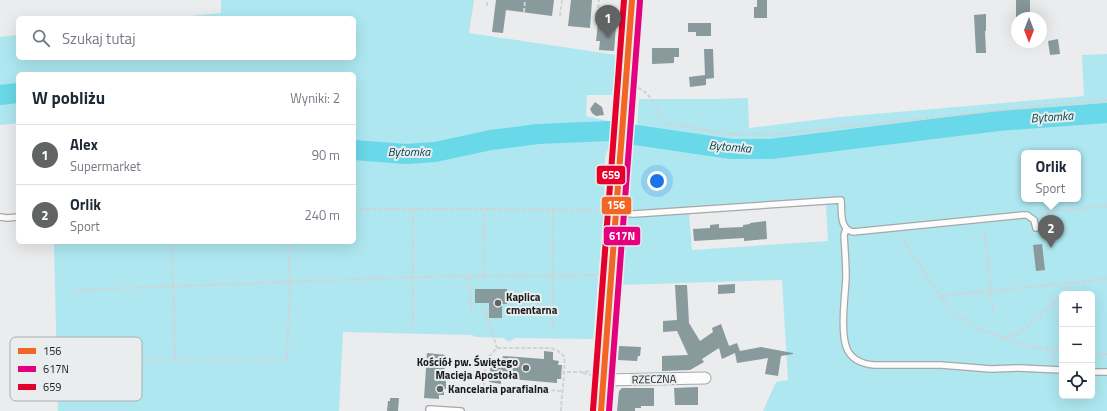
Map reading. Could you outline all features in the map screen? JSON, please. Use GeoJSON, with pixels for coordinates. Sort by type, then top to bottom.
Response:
{"type":"FeatureCollection","features":[{"type":"Feature","properties":{"kind":"street"},"geometry":{"type":"LineString","coordinates":[[601,411],[597,375],[612,273],[632,0]]}},
{"type":"Feature","properties":{"kind":"street","name":"RZECZNA"},"geometry":{"type":"LineString","coordinates":[[597,375],[705,378]]}},
{"type":"Feature","properties":{"kind":"lane"},"geometry":{"type":"LineString","coordinates":[[617,213],[634,214],[841,200],[843,223],[846,229],[853,232],[1027,215],[1034,220],[1036,228]]}},
{"type":"Feature","properties":{"kind":"lane"},"geometry":{"type":"LineString","coordinates":[[0,217],[16,217]]}},
{"type":"Feature","properties":{"kind":"lane"},"geometry":{"type":"LineString","coordinates":[[846,229],[844,235],[846,278],[844,335],[847,349],[854,359],[859,362],[874,365],[941,365],[991,369],[1019,368],[1059,370]]}},
{"type":"Feature","properties":{"kind":"lane"},"geometry":{"type":"LineString","coordinates":[[1095,372],[1107,372]]}},
{"type":"Feature","properties":{"kind":"lane"},"geometry":{"type":"LineString","coordinates":[[430,409],[461,411]]}},
{"type":"Feature","properties":{"kind":"path"},"geometry":{"type":"LineString","coordinates":[[487,0],[487,6]]}},
{"type":"Feature","properties":{"kind":"path"},"geometry":{"type":"LineString","coordinates":[[524,12],[525,0]]}},
{"type":"Feature","properties":{"kind":"path"},"geometry":{"type":"LineString","coordinates":[[560,16],[562,0]]}},
{"type":"Feature","properties":{"kind":"path"},"geometry":{"type":"LineString","coordinates":[[597,20],[599,0]]}},
{"type":"Feature","properties":{"kind":"path"},"geometry":{"type":"LineString","coordinates":[[634,86],[645,91],[655,104],[665,123],[730,134],[779,134],[1107,100]]}},
{"type":"Feature","properties":{"kind":"path"},"geometry":{"type":"LineString","coordinates":[[1027,215],[1107,206]]}},
{"type":"Feature","properties":{"kind":"path"},"geometry":{"type":"LineString","coordinates":[[413,208],[413,327]]}},
{"type":"Feature","properties":{"kind":"path"},"geometry":{"type":"LineString","coordinates":[[356,209],[553,209],[604,210],[617,213]]}},
{"type":"Feature","properties":{"kind":"path"},"geometry":{"type":"LineString","coordinates":[[483,276],[485,209]]}},
{"type":"Feature","properties":{"kind":"path"},"geometry":{"type":"LineString","coordinates":[[553,209],[553,328]]}},
{"type":"Feature","properties":{"kind":"path"},"geometry":{"type":"LineString","coordinates":[[896,227],[940,296],[955,314],[979,329],[1026,346],[1059,350]]}},
{"type":"Feature","properties":{"kind":"path"},"geometry":{"type":"LineString","coordinates":[[985,232],[993,312]]}},
{"type":"Feature","properties":{"kind":"path"},"geometry":{"type":"LineString","coordinates":[[172,244],[175,360]]}},
{"type":"Feature","properties":{"kind":"path"},"geometry":{"type":"LineString","coordinates":[[142,360],[287,360],[290,282],[288,244]]}},
{"type":"Feature","properties":{"kind":"path"},"geometry":{"type":"LineString","coordinates":[[75,290],[413,277],[598,275],[612,273]]}},
{"type":"Feature","properties":{"kind":"path"},"geometry":{"type":"LineString","coordinates":[[469,276],[471,310],[484,309],[497,348]]}},
{"type":"Feature","properties":{"kind":"path"},"geometry":{"type":"LineString","coordinates":[[940,296],[1107,279]]}},
{"type":"Feature","properties":{"kind":"path"},"geometry":{"type":"LineString","coordinates":[[1065,291],[1073,282]]}},
{"type":"Feature","properties":{"kind":"path"},"geometry":{"type":"LineString","coordinates":[[1005,338],[1021,332],[1058,299]]}},
{"type":"Feature","properties":{"kind":"path"},"geometry":{"type":"LineString","coordinates":[[561,411],[562,391],[562,372],[564,360],[563,356],[556,350],[552,348],[497,348],[486,360],[484,386],[562,391]]}},
{"type":"Feature","properties":{"kind":"path"},"geometry":{"type":"LineString","coordinates":[[1051,369],[1054,350]]}},
{"type":"Feature","properties":{"kind":"path"},"geometry":{"type":"LineString","coordinates":[[1095,353],[1107,354]]}},
{"type":"Feature","properties":{"kind":"path"},"geometry":{"type":"LineString","coordinates":[[562,372],[582,372],[597,375]]}},
{"type":"Feature","properties":{"kind":"path"},"geometry":{"type":"LineString","coordinates":[[582,372],[597,375]]}},
{"type":"Feature","properties":{"kind":"shaded area"},"geometry":{"type":"Polygon","coordinates":[[[221,0],[474,0],[469,33],[616,55],[612,95],[587,95],[586,116],[612,122],[612,125],[576,125],[535,128],[498,133],[437,145],[397,146],[356,144],[356,72],[16,72],[16,87],[0,90],[0,37],[16,35],[16,60],[356,60],[356,16],[191,16],[221,13],[221,0]]]}},
{"type":"Feature","properties":{"kind":"shaded area"},"geometry":{"type":"Polygon","coordinates":[[[1107,54],[1107,107],[954,120],[780,142],[728,142],[637,130],[639,99],[748,98],[749,128],[839,117],[1084,96],[1082,55],[1107,54]]]}},
{"type":"Feature","properties":{"kind":"shaded area"},"geometry":{"type":"Polygon","coordinates":[[[16,99],[16,123],[0,125],[0,101],[16,99]]]}},
{"type":"Feature","properties":{"kind":"shaded area"},"geometry":{"type":"Polygon","coordinates":[[[1107,119],[1107,411],[763,411],[776,382],[788,380],[782,280],[617,285],[631,143],[737,156],[759,156],[955,132],[1107,119]],[[826,204],[689,214],[692,250],[828,241],[826,204]]]}},
{"type":"Feature","properties":{"kind":"shaded area"},"geometry":{"type":"Polygon","coordinates":[[[564,137],[612,138],[605,157],[604,210],[593,339],[515,338],[509,342],[503,338],[476,337],[472,335],[343,332],[339,411],[58,411],[58,401],[142,401],[142,337],[56,337],[54,244],[356,244],[356,159],[413,163],[446,159],[511,145],[564,137]]]}},
{"type":"Feature","properties":{"kind":"building"},"geometry":{"type":"Polygon","coordinates":[[[496,0],[554,0],[552,16],[506,10],[503,33],[492,32],[496,0]]]}},
{"type":"Feature","properties":{"kind":"building"},"geometry":{"type":"Polygon","coordinates":[[[571,0],[592,0],[590,28],[568,26],[571,0]]]}},
{"type":"Feature","properties":{"kind":"building"},"geometry":{"type":"Polygon","coordinates":[[[757,0],[767,0],[767,18],[754,18],[754,7],[757,7],[757,0]]]}},
{"type":"Feature","properties":{"kind":"building"},"geometry":{"type":"Polygon","coordinates":[[[1016,0],[1030,0],[1030,12],[1016,12],[1016,0]]]}},
{"type":"Feature","properties":{"kind":"building"},"geometry":{"type":"Polygon","coordinates":[[[986,14],[986,53],[976,53],[974,15],[986,14]]]}},
{"type":"Feature","properties":{"kind":"building"},"geometry":{"type":"Polygon","coordinates":[[[688,23],[711,23],[711,36],[696,36],[696,32],[688,32],[688,23]]]}},
{"type":"Feature","properties":{"kind":"building"},"geometry":{"type":"Polygon","coordinates":[[[598,24],[616,26],[614,51],[599,50],[600,41],[596,41],[598,24]]]}},
{"type":"Feature","properties":{"kind":"building"},"geometry":{"type":"Polygon","coordinates":[[[1058,39],[1060,54],[1050,55],[1048,41],[1058,39]]]}},
{"type":"Feature","properties":{"kind":"building"},"geometry":{"type":"Polygon","coordinates":[[[652,48],[679,48],[679,57],[674,57],[674,63],[652,64],[652,48]]]}},
{"type":"Feature","properties":{"kind":"building"},"geometry":{"type":"Polygon","coordinates":[[[704,49],[713,49],[714,78],[706,79],[706,85],[690,87],[689,77],[705,75],[704,49]]]}},
{"type":"Feature","properties":{"kind":"building"},"geometry":{"type":"Polygon","coordinates":[[[595,102],[602,107],[604,115],[596,116],[592,113],[590,109],[595,102]]]}},
{"type":"Feature","properties":{"kind":"building"},"geometry":{"type":"Polygon","coordinates":[[[766,221],[767,239],[744,241],[744,238],[694,241],[693,229],[710,228],[710,225],[719,224],[719,228],[743,227],[743,225],[750,223],[766,221]]]}},
{"type":"Feature","properties":{"kind":"building"},"geometry":{"type":"Polygon","coordinates":[[[1042,244],[1045,270],[1036,271],[1033,245],[1042,244]]]}},
{"type":"Feature","properties":{"kind":"building"},"geometry":{"type":"Polygon","coordinates":[[[735,284],[735,293],[718,294],[718,285],[735,284]]]}},
{"type":"Feature","properties":{"kind":"building"},"geometry":{"type":"Polygon","coordinates":[[[675,285],[687,285],[689,323],[700,341],[713,332],[712,328],[721,324],[729,346],[737,343],[740,351],[761,347],[793,353],[781,356],[778,376],[765,374],[768,358],[737,363],[735,353],[722,359],[719,348],[702,359],[704,362],[690,370],[662,371],[662,356],[688,355],[677,331],[663,332],[663,321],[677,320],[675,285]]]}},
{"type":"Feature","properties":{"kind":"building","name":"Kaplica cmentarna"},"geometry":{"type":"Polygon","coordinates":[[[475,289],[507,289],[507,304],[502,304],[502,318],[489,318],[489,303],[475,303],[475,289]]]}},
{"type":"Feature","properties":{"kind":"building"},"geometry":{"type":"Polygon","coordinates":[[[619,346],[641,347],[640,356],[638,356],[637,361],[618,360],[619,346]]]}},
{"type":"Feature","properties":{"kind":"building","name":"Kościół pw. Świętego Macieja Apostoła"},"geometry":{"type":"Polygon","coordinates":[[[544,351],[553,352],[553,360],[559,361],[558,365],[562,365],[561,379],[557,379],[557,383],[501,378],[501,384],[489,382],[491,359],[502,360],[503,356],[544,359],[544,351]]]}},
{"type":"Feature","properties":{"kind":"building"},"geometry":{"type":"Polygon","coordinates":[[[427,353],[446,355],[444,375],[446,375],[446,389],[444,389],[444,395],[439,395],[439,399],[424,398],[427,353]]]}},
{"type":"Feature","properties":{"kind":"building"},"geometry":{"type":"Polygon","coordinates":[[[698,387],[698,405],[675,405],[674,388],[698,387]]]}},
{"type":"Feature","properties":{"kind":"building"},"geometry":{"type":"Polygon","coordinates":[[[622,388],[654,388],[654,406],[641,406],[641,408],[635,408],[635,411],[617,411],[619,391],[622,388]]]}},
{"type":"Feature","properties":{"kind":"building"},"geometry":{"type":"Polygon","coordinates":[[[390,398],[399,398],[398,411],[387,411],[388,401],[390,401],[390,398]]]}},
{"type":"Feature","properties":{"kind":"waterway","name":"Bytomka"},"geometry":{"type":"LineString","coordinates":[[0,95],[16,93]]}},
{"type":"Feature","properties":{"kind":"waterway","name":"Bytomka"},"geometry":{"type":"LineString","coordinates":[[356,150],[406,154],[435,152],[491,140],[538,134],[609,131],[731,149],[771,149],[998,121],[1107,113]]}},
{"type":"Feature","properties":{"kind":"transit line","name":"659"},"geometry":{"type":"LineString","coordinates":[[593,410],[624,0]]}},
{"type":"Feature","properties":{"kind":"transit line","name":"156"},"geometry":{"type":"LineString","coordinates":[[601,411],[632,0]]}},
{"type":"Feature","properties":{"kind":"transit line","name":"617N"},"geometry":{"type":"LineString","coordinates":[[609,411],[640,1]]}},
{"type":"Feature","properties":{"kind":"place","name":"Alex"},"geometry":{"type":"Point","coordinates":[608,38]}},
{"type":"Feature","properties":{"kind":"place","name":"Orlik"},"geometry":{"type":"Point","coordinates":[1051,248]}},
{"type":"Feature","properties":{"kind":"place","name":"Kaplica cmentarna"},"geometry":{"type":"Point","coordinates":[498,303]}},
{"type":"Feature","properties":{"kind":"place","name":"Kościół pw. Świętego Macieja Apostoła"},"geometry":{"type":"Point","coordinates":[526,368]}},
{"type":"Feature","properties":{"kind":"place","name":"Kancelaria parafialna"},"geometry":{"type":"Point","coordinates":[440,389]}}]}
